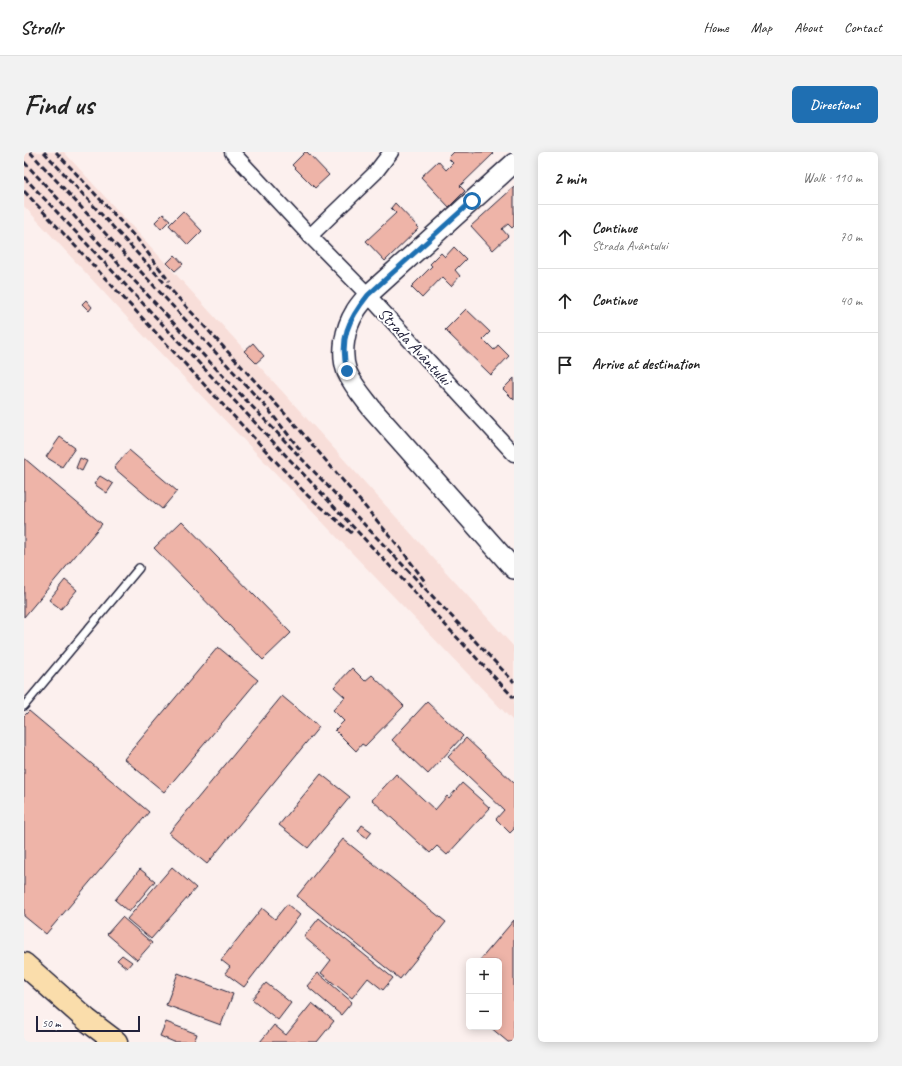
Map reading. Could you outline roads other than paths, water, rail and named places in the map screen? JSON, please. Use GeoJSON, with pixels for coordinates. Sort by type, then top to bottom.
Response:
{"type":"FeatureCollection","features":[{"type":"Feature","properties":{"kind":"main road","name":"Strada Avântului"},"geometry":{"type":"LineString","coordinates":[[368,295],[514,163]]}},
{"type":"Feature","properties":{"kind":"main road"},"geometry":{"type":"LineString","coordinates":[[368,295],[355,312],[346,334],[343,357],[347,371],[357,390],[514,569]]}},
{"type":"Feature","properties":{"kind":"main road"},"geometry":{"type":"LineString","coordinates":[[24,964],[88,1020],[116,1042]]}},
{"type":"Feature","properties":{"kind":"street"},"geometry":{"type":"LineString","coordinates":[[232,152],[310,236],[368,295]]}},
{"type":"Feature","properties":{"kind":"street"},"geometry":{"type":"LineString","coordinates":[[310,236],[375,173],[391,152]]}},
{"type":"Feature","properties":{"kind":"street","name":"Strada Avântului"},"geometry":{"type":"LineString","coordinates":[[368,295],[514,454]]}},
{"type":"Feature","properties":{"kind":"lane"},"geometry":{"type":"LineString","coordinates":[[24,706],[139,568]]}},
{"type":"Feature","properties":{"kind":"railway"},"geometry":{"type":"LineString","coordinates":[[30,152],[267,408],[302,452]]}},
{"type":"Feature","properties":{"kind":"railway"},"geometry":{"type":"LineString","coordinates":[[44,152],[299,429],[401,549],[426,583]]}},
{"type":"Feature","properties":{"kind":"railway"},"geometry":{"type":"LineString","coordinates":[[56,152],[138,240],[169,281]]}},
{"type":"Feature","properties":{"kind":"railway"},"geometry":{"type":"LineString","coordinates":[[24,162],[207,359],[514,682]]}},
{"type":"Feature","properties":{"kind":"railway"},"geometry":{"type":"LineString","coordinates":[[24,177],[514,698]]}},
{"type":"Feature","properties":{"kind":"railway"},"geometry":{"type":"LineString","coordinates":[[24,191],[308,496],[352,533]]}}]}
